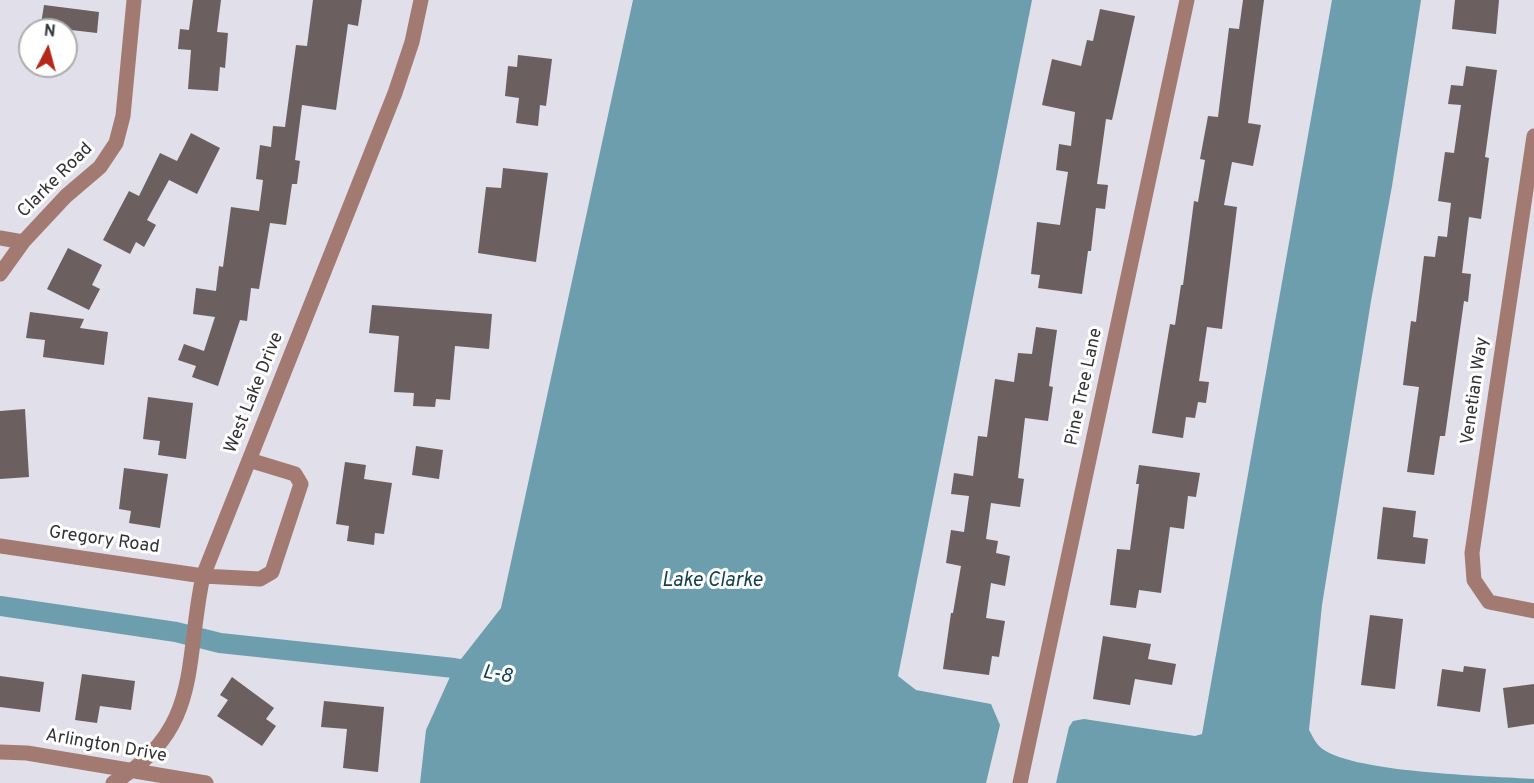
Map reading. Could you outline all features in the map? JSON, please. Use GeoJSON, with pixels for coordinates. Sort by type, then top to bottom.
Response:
{"type":"FeatureCollection","features":[{"type":"Feature","properties":{"kind":"street","name":"Clarke Road"},"geometry":{"type":"LineString","coordinates":[[0,274],[23,242],[66,196],[100,167],[116,143],[123,116],[134,0]]}},
{"type":"Feature","properties":{"kind":"street","name":"West Lake Drive"},"geometry":{"type":"LineString","coordinates":[[113,783],[133,771],[154,750],[171,728],[183,703],[190,669],[196,605],[203,576],[395,93],[412,42],[421,0]]}},
{"type":"Feature","properties":{"kind":"street","name":"Pine Tree Lane"},"geometry":{"type":"LineString","coordinates":[[1020,783],[1187,0]]}},
{"type":"Feature","properties":{"kind":"street","name":"Venetian Way"},"geometry":{"type":"LineString","coordinates":[[1534,136],[1472,553],[1474,580],[1490,602],[1534,611]]}},
{"type":"Feature","properties":{"kind":"street"},"geometry":{"type":"LineString","coordinates":[[0,238],[23,242]]}},
{"type":"Feature","properties":{"kind":"street","name":"Gregory Road"},"geometry":{"type":"LineString","coordinates":[[0,546],[203,576],[260,579],[272,572],[301,484],[296,474],[249,459]]}},
{"type":"Feature","properties":{"kind":"street","name":"Arlington Drive"},"geometry":{"type":"LineString","coordinates":[[0,752],[27,753],[206,783]]}},
{"type":"Feature","properties":{"kind":"water","name":"Lake Clarke"},"geometry":{"type":"Polygon","coordinates":[[[633,0],[1032,0],[898,676],[916,690],[991,704],[1000,725],[986,783],[420,783],[426,730],[454,668],[501,608],[633,0]]]}},
{"type":"Feature","properties":{"kind":"water"},"geometry":{"type":"Polygon","coordinates":[[[1332,0],[1421,0],[1322,605],[1309,730],[1319,746],[1334,755],[1358,762],[1387,768],[1534,779],[1534,783],[1056,783],[1069,727],[1073,721],[1084,719],[1195,736],[1202,734],[1332,0]]]}},
{"type":"Feature","properties":{"kind":"building"},"geometry":{"type":"Polygon","coordinates":[[[193,0],[221,0],[217,32],[228,33],[225,68],[220,67],[218,91],[188,89],[191,50],[178,49],[180,29],[189,30],[193,0]]]}},
{"type":"Feature","properties":{"kind":"building"},"geometry":{"type":"Polygon","coordinates":[[[313,0],[362,0],[358,26],[348,24],[336,110],[302,105],[295,160],[300,161],[297,184],[292,184],[286,225],[270,223],[259,289],[251,288],[247,321],[240,320],[218,386],[192,377],[196,366],[178,360],[184,344],[204,351],[215,317],[193,314],[196,288],[216,291],[219,266],[223,267],[231,207],[259,211],[263,180],[256,179],[260,145],[271,147],[273,126],[285,127],[296,45],[307,46],[313,0]]]}},
{"type":"Feature","properties":{"kind":"building"},"geometry":{"type":"Polygon","coordinates":[[[1243,0],[1264,0],[1248,123],[1261,125],[1253,166],[1232,162],[1224,205],[1237,207],[1222,329],[1207,327],[1199,381],[1209,382],[1206,403],[1198,402],[1195,418],[1186,417],[1183,438],[1152,433],[1170,324],[1175,325],[1181,285],[1183,285],[1194,201],[1198,202],[1205,160],[1200,159],[1208,116],[1218,117],[1229,28],[1239,29],[1243,0]]]}},
{"type":"Feature","properties":{"kind":"building"},"geometry":{"type":"Polygon","coordinates":[[[1455,0],[1499,0],[1496,34],[1452,29],[1455,0]]]}},
{"type":"Feature","properties":{"kind":"building"},"geometry":{"type":"Polygon","coordinates":[[[44,5],[99,12],[97,33],[78,31],[78,18],[42,18],[44,5]]]}},
{"type":"Feature","properties":{"kind":"building"},"geometry":{"type":"Polygon","coordinates":[[[1100,9],[1135,16],[1112,120],[1106,119],[1097,184],[1108,185],[1105,209],[1096,208],[1091,251],[1088,251],[1082,294],[1038,288],[1040,275],[1031,274],[1037,222],[1060,225],[1068,172],[1056,170],[1059,144],[1071,146],[1075,112],[1042,105],[1052,59],[1081,66],[1087,40],[1093,41],[1100,9]]]}},
{"type":"Feature","properties":{"kind":"building"},"geometry":{"type":"Polygon","coordinates":[[[518,55],[552,59],[546,106],[540,105],[538,126],[516,123],[519,98],[505,96],[508,66],[517,67],[518,55]]]}},
{"type":"Feature","properties":{"kind":"building"},"geometry":{"type":"Polygon","coordinates":[[[1466,66],[1497,70],[1485,157],[1489,158],[1481,219],[1469,217],[1462,273],[1471,274],[1468,302],[1464,301],[1445,436],[1440,436],[1434,475],[1407,472],[1419,387],[1403,385],[1411,321],[1416,322],[1424,256],[1435,257],[1438,236],[1447,237],[1451,203],[1438,201],[1445,152],[1454,153],[1461,105],[1448,104],[1451,85],[1463,86],[1466,66]]]}},
{"type":"Feature","properties":{"kind":"building"},"geometry":{"type":"Polygon","coordinates":[[[191,133],[220,148],[197,194],[169,180],[147,220],[156,225],[144,247],[136,242],[130,254],[103,240],[129,191],[139,196],[160,153],[177,161],[191,133]]]}},
{"type":"Feature","properties":{"kind":"building"},"geometry":{"type":"Polygon","coordinates":[[[503,168],[548,173],[536,262],[478,253],[486,187],[501,188],[503,168]]]}},
{"type":"Feature","properties":{"kind":"building"},"geometry":{"type":"Polygon","coordinates":[[[68,248],[102,265],[92,285],[100,289],[89,310],[47,289],[68,248]]]}},
{"type":"Feature","properties":{"kind":"building"},"geometry":{"type":"Polygon","coordinates":[[[372,305],[492,314],[489,349],[455,346],[450,400],[436,399],[435,407],[413,406],[414,393],[394,392],[399,336],[369,333],[372,305]]]}},
{"type":"Feature","properties":{"kind":"building"},"geometry":{"type":"Polygon","coordinates":[[[30,312],[84,319],[80,328],[108,332],[104,365],[43,357],[45,340],[26,338],[30,312]]]}},
{"type":"Feature","properties":{"kind":"building"},"geometry":{"type":"Polygon","coordinates":[[[1036,327],[1057,330],[1049,386],[1053,387],[1048,421],[1025,418],[1018,478],[1024,479],[1020,507],[991,503],[986,539],[998,541],[996,553],[1010,556],[1005,586],[991,583],[986,618],[1005,621],[999,657],[992,656],[989,675],[943,669],[961,566],[946,563],[951,530],[964,532],[969,496],[951,494],[954,473],[973,476],[978,436],[987,437],[995,379],[1014,382],[1018,353],[1032,354],[1036,327]]]}},
{"type":"Feature","properties":{"kind":"building"},"geometry":{"type":"Polygon","coordinates":[[[148,397],[193,403],[186,459],[158,455],[160,441],[143,439],[148,397]]]}},
{"type":"Feature","properties":{"kind":"building"},"geometry":{"type":"Polygon","coordinates":[[[25,409],[29,477],[0,479],[0,411],[25,409]]]}},
{"type":"Feature","properties":{"kind":"building"},"geometry":{"type":"Polygon","coordinates":[[[416,446],[443,450],[439,479],[412,475],[416,446]]]}},
{"type":"Feature","properties":{"kind":"building"},"geometry":{"type":"Polygon","coordinates":[[[345,462],[366,465],[364,479],[392,483],[384,534],[375,533],[374,545],[347,541],[349,526],[336,524],[345,462]]]}},
{"type":"Feature","properties":{"kind":"building"},"geometry":{"type":"Polygon","coordinates":[[[1139,465],[1200,473],[1196,497],[1188,496],[1184,529],[1170,527],[1161,593],[1139,590],[1136,608],[1110,605],[1117,549],[1130,550],[1139,484],[1136,484],[1139,465]]]}},
{"type":"Feature","properties":{"kind":"building"},"geometry":{"type":"Polygon","coordinates":[[[124,468],[168,474],[160,528],[129,523],[131,511],[119,509],[124,468]]]}},
{"type":"Feature","properties":{"kind":"building"},"geometry":{"type":"Polygon","coordinates":[[[1383,507],[1416,511],[1413,537],[1428,539],[1425,564],[1377,559],[1383,507]]]}},
{"type":"Feature","properties":{"kind":"building"},"geometry":{"type":"Polygon","coordinates":[[[1370,615],[1403,619],[1395,689],[1361,685],[1370,615]]]}},
{"type":"Feature","properties":{"kind":"building"},"geometry":{"type":"Polygon","coordinates":[[[1103,636],[1151,644],[1148,659],[1176,664],[1172,685],[1135,679],[1130,705],[1093,699],[1103,636]]]}},
{"type":"Feature","properties":{"kind":"building"},"geometry":{"type":"Polygon","coordinates":[[[1464,666],[1486,669],[1480,712],[1437,706],[1442,669],[1463,672],[1464,666]]]}},
{"type":"Feature","properties":{"kind":"building"},"geometry":{"type":"Polygon","coordinates":[[[82,674],[135,681],[131,710],[100,706],[97,723],[75,720],[82,674]]]}},
{"type":"Feature","properties":{"kind":"building"},"geometry":{"type":"Polygon","coordinates":[[[0,676],[44,682],[40,712],[0,707],[0,676]]]}},
{"type":"Feature","properties":{"kind":"building"},"geometry":{"type":"Polygon","coordinates":[[[232,677],[274,708],[266,719],[276,726],[262,746],[217,716],[228,700],[220,695],[232,677]]]}},
{"type":"Feature","properties":{"kind":"building"},"geometry":{"type":"Polygon","coordinates":[[[1534,684],[1534,724],[1508,728],[1503,688],[1534,684]]]}},
{"type":"Feature","properties":{"kind":"building"},"geometry":{"type":"Polygon","coordinates":[[[324,701],[384,707],[378,772],[343,768],[347,729],[321,727],[324,701]]]}},
{"type":"Feature","properties":{"kind":"waterway","name":"L-8"},"geometry":{"type":"LineString","coordinates":[[0,606],[176,632],[220,643],[478,672]]}}]}
